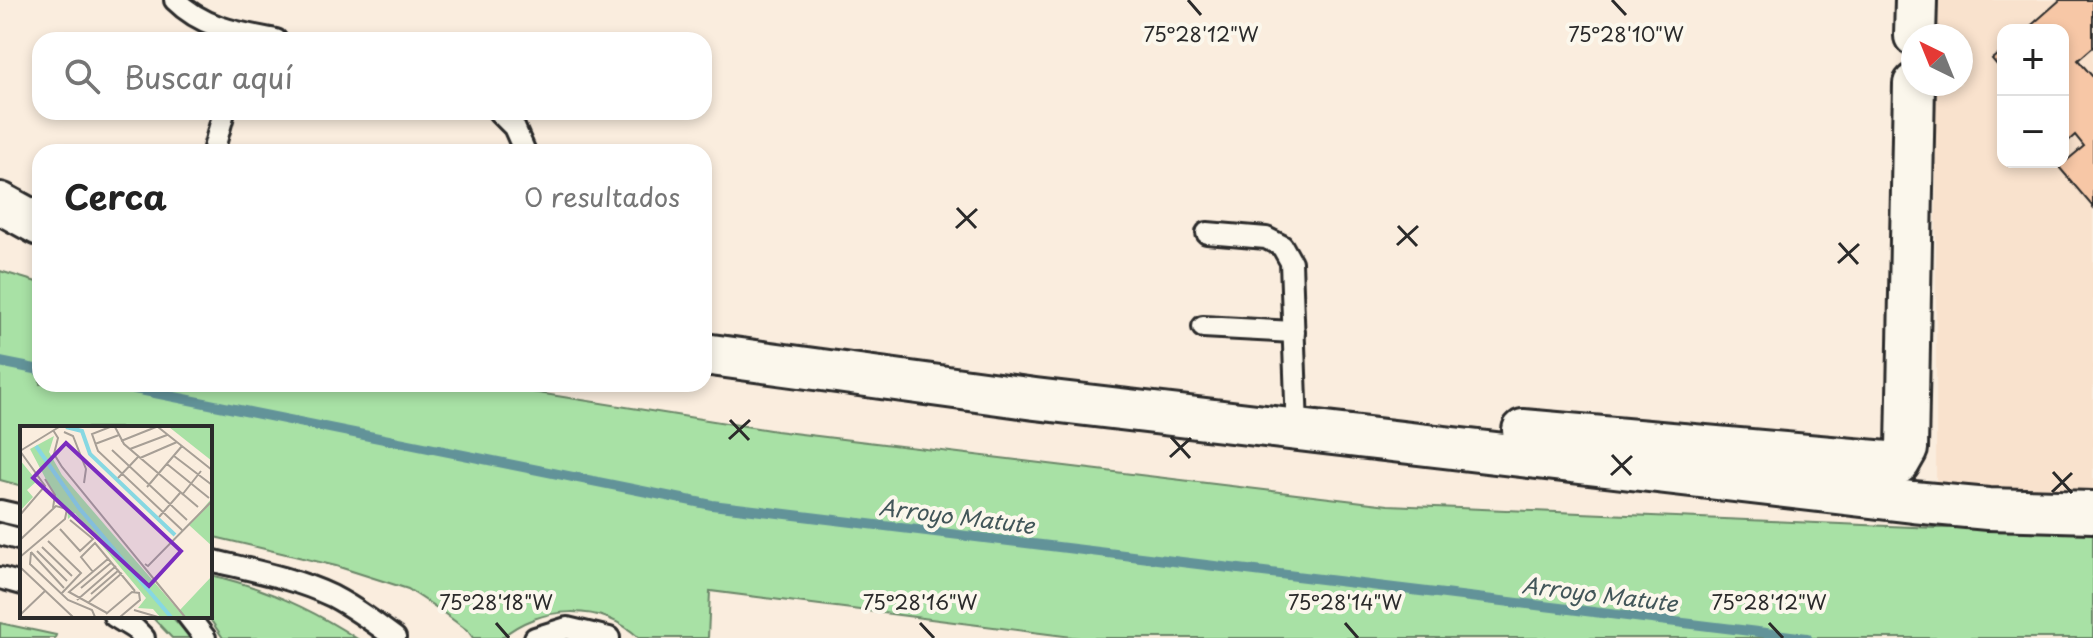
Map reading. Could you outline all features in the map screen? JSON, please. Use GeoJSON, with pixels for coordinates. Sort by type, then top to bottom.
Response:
{"type":"FeatureCollection","features":[{"type":"Feature","properties":{"kind":"street"},"geometry":{"type":"LineString","coordinates":[[1915,24],[1916,0]]}},
{"type":"Feature","properties":{"kind":"street"},"geometry":{"type":"LineString","coordinates":[[1408,442],[1447,424],[1899,463],[1907,449],[1914,96]]}},
{"type":"Feature","properties":{"kind":"street"},"geometry":{"type":"LineString","coordinates":[[0,203],[32,221]]}},
{"type":"Feature","properties":{"kind":"street"},"geometry":{"type":"LineString","coordinates":[[0,220],[32,225]]}},
{"type":"Feature","properties":{"kind":"street"},"geometry":{"type":"LineString","coordinates":[[712,355],[1035,399],[1913,502],[1988,509],[2093,512]]}},
{"type":"Feature","properties":{"kind":"lane"},"geometry":{"type":"LineString","coordinates":[[175,0],[185,10],[228,32]]}},
{"type":"Feature","properties":{"kind":"lane"},"geometry":{"type":"LineString","coordinates":[[215,144],[222,120]]}},
{"type":"Feature","properties":{"kind":"lane"},"geometry":{"type":"LineString","coordinates":[[507,120],[521,144]]}},
{"type":"Feature","properties":{"kind":"lane"},"geometry":{"type":"LineString","coordinates":[[1207,233],[1266,238],[1282,246],[1291,262],[1297,429]]}},
{"type":"Feature","properties":{"kind":"lane"},"geometry":{"type":"LineString","coordinates":[[1203,327],[1294,332]]}},
{"type":"Feature","properties":{"kind":"lane"},"geometry":{"type":"LineString","coordinates":[[0,511],[20,516]]}},
{"type":"Feature","properties":{"kind":"lane"},"geometry":{"type":"LineString","coordinates":[[0,534],[20,539]]}},
{"type":"Feature","properties":{"kind":"lane"},"geometry":{"type":"LineString","coordinates":[[212,560],[275,575],[329,595],[395,638]]}},
{"type":"Feature","properties":{"kind":"lane"},"geometry":{"type":"LineString","coordinates":[[0,578],[20,583]]}},
{"type":"Feature","properties":{"kind":"lane"},"geometry":{"type":"LineString","coordinates":[[117,618],[144,638]]}},
{"type":"Feature","properties":{"kind":"lane"},"geometry":{"type":"LineString","coordinates":[[190,618],[205,638]]}},
{"type":"Feature","properties":{"kind":"lane"},"geometry":{"type":"LineString","coordinates":[[535,638],[567,628],[609,638]]}},
{"type":"Feature","properties":{"kind":"shaded area"},"geometry":{"type":"Polygon","coordinates":[[[1936,0],[2093,0],[2093,526],[1936,528],[1936,96],[1973,96],[1973,24],[1936,24],[1936,0]]]}},
{"type":"Feature","properties":{"kind":"green space"},"geometry":{"type":"Polygon","coordinates":[[[0,271],[32,281],[32,392],[532,392],[776,431],[1388,505],[1936,528],[2093,526],[2093,638],[1080,638],[710,591],[708,638],[639,638],[607,618],[570,612],[534,619],[501,638],[473,638],[468,631],[408,589],[336,566],[212,536],[212,426],[20,426],[20,485],[0,480],[0,271]]]}},
{"type":"Feature","properties":{"kind":"green space"},"geometry":{"type":"Polygon","coordinates":[[[212,576],[286,600],[356,638],[223,638],[209,618],[212,618],[212,576]]]}},
{"type":"Feature","properties":{"kind":"green space"},"geometry":{"type":"Polygon","coordinates":[[[153,618],[173,618],[192,638],[172,638],[153,618]]]}},
{"type":"Feature","properties":{"kind":"green space"},"geometry":{"type":"Polygon","coordinates":[[[0,623],[56,635],[55,638],[0,638],[0,623]]]}},
{"type":"Feature","properties":{"kind":"building"},"geometry":{"type":"Polygon","coordinates":[[[2060,0],[2093,0],[2093,47],[2078,60],[2093,77],[2093,207],[2060,168],[2069,168],[2069,159],[2084,146],[2075,135],[2069,140],[2069,24],[2033,24],[2060,0]]]}},
{"type":"Feature","properties":{"kind":"waterway","name":"Arroyo Matute"},"geometry":{"type":"LineString","coordinates":[[0,362],[32,368]]}},
{"type":"Feature","properties":{"kind":"waterway","name":"Arroyo Matute"},"geometry":{"type":"LineString","coordinates":[[150,392],[712,505],[1807,638]]}}]}
